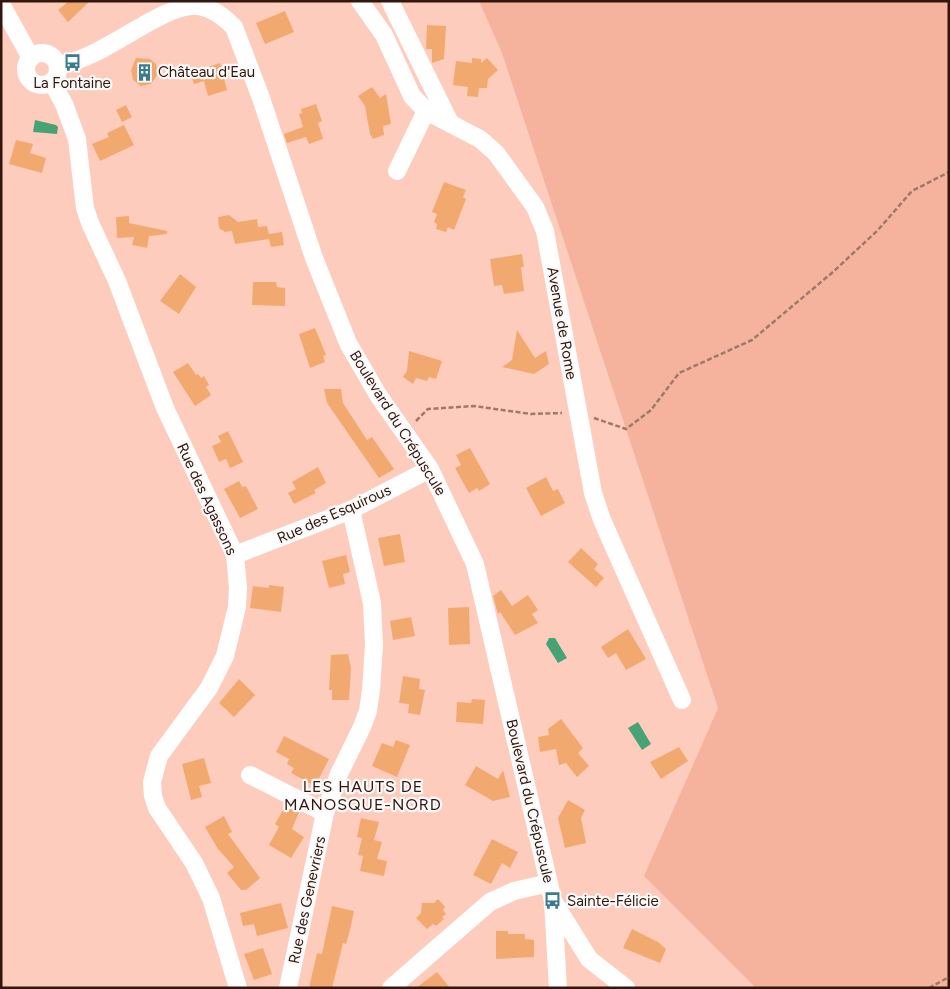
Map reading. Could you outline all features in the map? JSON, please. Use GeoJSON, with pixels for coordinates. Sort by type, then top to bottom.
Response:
{"type":"FeatureCollection","features":[{"type":"Feature","properties":{"kind":"street","name":"Avenue de Rome"},"geometry":{"type":"LineString","coordinates":[[360,1],[384,35],[412,96],[426,111],[480,140],[496,153],[508,167],[540,218],[545,231],[593,493],[602,520],[682,700]]}},
{"type":"Feature","properties":{"kind":"street"},"geometry":{"type":"LineString","coordinates":[[390,1],[450,123]]}},
{"type":"Feature","properties":{"kind":"street"},"geometry":{"type":"LineString","coordinates":[[1,4],[31,58]]}},
{"type":"Feature","properties":{"kind":"street","name":"Boulevard du Crépuscule"},"geometry":{"type":"LineString","coordinates":[[55,74],[163,16],[190,6],[199,6],[212,10],[225,18],[234,27],[262,98],[314,258],[348,343],[378,395],[430,469],[470,552],[479,578],[553,901]]}},
{"type":"Feature","properties":{"kind":"street"},"geometry":{"type":"LineString","coordinates":[[37,54],[49,55],[55,74],[42,85],[32,82],[26,67],[31,58],[37,54]]}},
{"type":"Feature","properties":{"kind":"street","name":"Rue des Agassons"},"geometry":{"type":"LineString","coordinates":[[55,74],[77,140],[85,208],[90,223],[117,281],[165,408],[236,556],[236,607],[225,656],[208,688],[159,756],[152,782],[153,796],[157,808],[194,863],[211,898],[238,988]]}},
{"type":"Feature","properties":{"kind":"street"},"geometry":{"type":"LineString","coordinates":[[397,171],[426,111]]}},
{"type":"Feature","properties":{"kind":"street","name":"Rue des Esquirous"},"geometry":{"type":"LineString","coordinates":[[236,556],[351,510],[430,469]]}},
{"type":"Feature","properties":{"kind":"street","name":"Rue des Genevriers"},"geometry":{"type":"LineString","coordinates":[[288,988],[325,812],[338,774],[362,728],[368,712],[371,690],[374,646],[372,603],[351,510]]}},
{"type":"Feature","properties":{"kind":"street"},"geometry":{"type":"LineString","coordinates":[[250,775],[325,812]]}},
{"type":"Feature","properties":{"kind":"street"},"geometry":{"type":"LineString","coordinates":[[391,988],[490,902],[514,891],[549,883]]}},
{"type":"Feature","properties":{"kind":"street"},"geometry":{"type":"LineString","coordinates":[[553,901],[558,988]]}},
{"type":"Feature","properties":{"kind":"street"},"geometry":{"type":"LineString","coordinates":[[553,901],[589,959],[626,988]]}},
{"type":"Feature","properties":{"kind":"path"},"geometry":{"type":"LineString","coordinates":[[412,425],[428,409],[474,406],[531,414],[578,412],[626,428],[651,410],[679,373],[752,340],[833,272],[878,230],[912,191],[949,172]]}},
{"type":"Feature","properties":{"kind":"path"},"geometry":{"type":"LineString","coordinates":[[929,988],[949,977]]}},
{"type":"Feature","properties":{"kind":"shaded area"},"geometry":{"type":"Polygon","coordinates":[[[479,1],[949,1],[949,988],[756,988],[644,876],[718,708],[502,53],[479,1]]]}},
{"type":"Feature","properties":{"kind":"shaded area"},"geometry":{"type":"Polygon","coordinates":[[[35,120],[56,125],[58,127],[57,134],[33,132],[35,120]]]}},
{"type":"Feature","properties":{"kind":"shaded area"},"geometry":{"type":"Polygon","coordinates":[[[549,638],[555,638],[567,658],[558,663],[546,644],[549,638]]]}},
{"type":"Feature","properties":{"kind":"shaded area"},"geometry":{"type":"Polygon","coordinates":[[[638,722],[651,744],[642,750],[628,728],[638,722]]]}},
{"type":"Feature","properties":{"kind":"building"},"geometry":{"type":"Polygon","coordinates":[[[69,1],[90,1],[68,22],[58,10],[69,1]]]}},
{"type":"Feature","properties":{"kind":"building"},"geometry":{"type":"Polygon","coordinates":[[[285,11],[294,32],[265,44],[256,23],[285,11]]]}},
{"type":"Feature","properties":{"kind":"building"},"geometry":{"type":"Polygon","coordinates":[[[427,25],[446,26],[444,59],[432,63],[432,49],[426,49],[427,25]]]}},
{"type":"Feature","properties":{"kind":"building","name":"Château d'Eau"},"geometry":{"type":"Polygon","coordinates":[[[136,58],[150,59],[156,64],[158,74],[151,84],[141,86],[133,80],[131,70],[136,58]]]}},
{"type":"Feature","properties":{"kind":"building"},"geometry":{"type":"Polygon","coordinates":[[[472,58],[481,59],[481,63],[487,58],[498,70],[488,79],[487,88],[479,88],[478,97],[467,96],[468,87],[453,85],[456,61],[472,63],[472,58]]]}},
{"type":"Feature","properties":{"kind":"building"},"geometry":{"type":"Polygon","coordinates":[[[220,63],[227,90],[208,96],[204,81],[194,84],[190,73],[220,63]]]}},
{"type":"Feature","properties":{"kind":"building"},"geometry":{"type":"Polygon","coordinates":[[[372,87],[380,98],[386,94],[391,124],[383,126],[384,135],[373,139],[370,134],[365,106],[358,96],[372,87]]]}},
{"type":"Feature","properties":{"kind":"building"},"geometry":{"type":"Polygon","coordinates":[[[316,104],[322,121],[318,123],[323,139],[309,144],[306,137],[287,143],[284,134],[303,127],[299,114],[302,113],[301,109],[316,104]]]}},
{"type":"Feature","properties":{"kind":"building"},"geometry":{"type":"Polygon","coordinates":[[[126,105],[132,117],[122,122],[116,110],[126,105]]]}},
{"type":"Feature","properties":{"kind":"building"},"geometry":{"type":"Polygon","coordinates":[[[124,125],[134,145],[100,161],[92,144],[109,137],[107,133],[124,125]]]}},
{"type":"Feature","properties":{"kind":"building"},"geometry":{"type":"Polygon","coordinates":[[[16,140],[33,144],[30,153],[46,158],[42,173],[9,164],[16,140]]]}},
{"type":"Feature","properties":{"kind":"building"},"geometry":{"type":"Polygon","coordinates":[[[444,182],[466,190],[463,197],[466,199],[454,230],[448,227],[446,232],[436,229],[437,224],[434,222],[437,214],[432,212],[444,182]]]}},
{"type":"Feature","properties":{"kind":"building"},"geometry":{"type":"Polygon","coordinates":[[[229,215],[238,222],[257,219],[258,227],[267,226],[269,234],[282,232],[284,245],[271,247],[269,239],[235,244],[232,231],[225,232],[219,228],[218,217],[229,215]]]}},
{"type":"Feature","properties":{"kind":"building"},"geometry":{"type":"Polygon","coordinates":[[[129,216],[129,223],[167,231],[167,234],[149,236],[147,248],[132,245],[134,237],[117,238],[116,217],[129,216]]]}},
{"type":"Feature","properties":{"kind":"building"},"geometry":{"type":"Polygon","coordinates":[[[522,254],[524,267],[521,267],[524,291],[504,294],[502,285],[494,286],[490,259],[522,254]]]}},
{"type":"Feature","properties":{"kind":"building"},"geometry":{"type":"Polygon","coordinates":[[[180,274],[196,287],[179,314],[160,301],[180,274]]]}},
{"type":"Feature","properties":{"kind":"building"},"geometry":{"type":"Polygon","coordinates":[[[253,282],[276,282],[277,287],[285,288],[285,306],[252,305],[253,282]]]}},
{"type":"Feature","properties":{"kind":"building"},"geometry":{"type":"Polygon","coordinates":[[[315,328],[326,355],[323,356],[325,362],[310,368],[299,334],[315,328]]]}},
{"type":"Feature","properties":{"kind":"building"},"geometry":{"type":"Polygon","coordinates":[[[517,330],[535,358],[546,351],[549,364],[534,374],[502,367],[512,360],[517,330]]]}},
{"type":"Feature","properties":{"kind":"building"},"geometry":{"type":"Polygon","coordinates":[[[409,351],[442,361],[436,379],[429,377],[427,381],[416,378],[413,384],[403,377],[407,371],[409,351]]]}},
{"type":"Feature","properties":{"kind":"building"},"geometry":{"type":"Polygon","coordinates":[[[188,363],[196,375],[198,374],[201,378],[204,376],[209,385],[206,387],[211,395],[195,406],[173,372],[188,363]]]}},
{"type":"Feature","properties":{"kind":"building"},"geometry":{"type":"Polygon","coordinates":[[[324,389],[341,389],[343,403],[367,440],[372,437],[394,469],[379,478],[327,403],[324,389]]]}},
{"type":"Feature","properties":{"kind":"building"},"geometry":{"type":"Polygon","coordinates":[[[228,431],[243,462],[230,468],[226,459],[219,462],[212,446],[221,442],[218,436],[228,431]]]}},
{"type":"Feature","properties":{"kind":"building"},"geometry":{"type":"Polygon","coordinates":[[[470,448],[490,484],[479,491],[477,488],[469,493],[455,468],[461,465],[456,455],[470,448]]]}},
{"type":"Feature","properties":{"kind":"building"},"geometry":{"type":"Polygon","coordinates":[[[318,467],[326,483],[314,490],[316,493],[294,504],[288,493],[296,489],[292,482],[318,467]]]}},
{"type":"Feature","properties":{"kind":"building"},"geometry":{"type":"Polygon","coordinates":[[[546,477],[553,491],[558,489],[565,503],[541,516],[526,488],[546,477]]]}},
{"type":"Feature","properties":{"kind":"building"},"geometry":{"type":"Polygon","coordinates":[[[239,481],[242,487],[246,486],[258,509],[240,518],[224,489],[239,481]]]}},
{"type":"Feature","properties":{"kind":"building"},"geometry":{"type":"Polygon","coordinates":[[[400,534],[405,562],[384,566],[378,538],[400,534]]]}},
{"type":"Feature","properties":{"kind":"building"},"geometry":{"type":"Polygon","coordinates":[[[581,548],[598,564],[594,569],[604,578],[596,587],[568,562],[581,548]]]}},
{"type":"Feature","properties":{"kind":"building"},"geometry":{"type":"Polygon","coordinates":[[[346,555],[350,572],[343,574],[345,584],[329,588],[322,561],[346,555]]]}},
{"type":"Feature","properties":{"kind":"building"},"geometry":{"type":"Polygon","coordinates":[[[269,585],[284,587],[281,612],[250,608],[253,586],[269,588],[269,585]]]}},
{"type":"Feature","properties":{"kind":"building"},"geometry":{"type":"Polygon","coordinates":[[[501,590],[512,606],[528,595],[538,610],[532,614],[538,623],[515,635],[500,612],[498,614],[493,596],[501,590]]]}},
{"type":"Feature","properties":{"kind":"building"},"geometry":{"type":"Polygon","coordinates":[[[469,607],[470,644],[449,645],[448,608],[469,607]]]}},
{"type":"Feature","properties":{"kind":"building"},"geometry":{"type":"Polygon","coordinates":[[[411,617],[415,636],[393,640],[390,621],[411,617]]]}},
{"type":"Feature","properties":{"kind":"building"},"geometry":{"type":"Polygon","coordinates":[[[628,629],[646,659],[626,670],[616,653],[608,658],[601,647],[628,629]]]}},
{"type":"Feature","properties":{"kind":"building"},"geometry":{"type":"Polygon","coordinates":[[[348,654],[351,668],[349,700],[332,700],[332,690],[329,690],[331,655],[348,654]]]}},
{"type":"Feature","properties":{"kind":"building"},"geometry":{"type":"Polygon","coordinates":[[[403,676],[420,679],[419,689],[425,690],[420,715],[408,713],[409,704],[399,703],[403,676]]]}},
{"type":"Feature","properties":{"kind":"building"},"geometry":{"type":"Polygon","coordinates":[[[239,679],[255,695],[234,717],[219,703],[239,679]]]}},
{"type":"Feature","properties":{"kind":"building"},"geometry":{"type":"Polygon","coordinates":[[[472,699],[485,700],[483,724],[456,722],[457,702],[471,703],[472,699]]]}},
{"type":"Feature","properties":{"kind":"building"},"geometry":{"type":"Polygon","coordinates":[[[561,719],[583,748],[578,753],[589,766],[577,777],[566,763],[559,765],[556,749],[540,752],[538,737],[549,735],[548,729],[561,719]]]}},
{"type":"Feature","properties":{"kind":"building"},"geometry":{"type":"Polygon","coordinates":[[[284,736],[329,759],[315,786],[291,773],[294,768],[287,764],[289,759],[276,752],[284,736]]]}},
{"type":"Feature","properties":{"kind":"building"},"geometry":{"type":"Polygon","coordinates":[[[396,740],[410,745],[397,777],[372,766],[382,743],[393,747],[396,740]]]}},
{"type":"Feature","properties":{"kind":"building"},"geometry":{"type":"Polygon","coordinates":[[[679,747],[688,761],[661,779],[650,762],[679,747]]]}},
{"type":"Feature","properties":{"kind":"building"},"geometry":{"type":"Polygon","coordinates":[[[204,758],[211,783],[199,786],[202,797],[191,800],[182,764],[204,758]]]}},
{"type":"Feature","properties":{"kind":"building"},"geometry":{"type":"Polygon","coordinates":[[[476,766],[498,779],[503,770],[510,797],[493,801],[465,785],[476,766]]]}},
{"type":"Feature","properties":{"kind":"building"},"geometry":{"type":"Polygon","coordinates":[[[568,800],[585,810],[581,818],[586,843],[565,848],[558,818],[568,800]]]}},
{"type":"Feature","properties":{"kind":"building"},"geometry":{"type":"Polygon","coordinates":[[[286,805],[299,812],[292,829],[304,837],[291,858],[269,845],[279,827],[275,824],[286,805]]]}},
{"type":"Feature","properties":{"kind":"building"},"geometry":{"type":"Polygon","coordinates":[[[224,816],[232,832],[228,834],[260,878],[246,890],[241,890],[227,873],[234,867],[218,849],[205,827],[224,816]]]}},
{"type":"Feature","properties":{"kind":"building"},"geometry":{"type":"Polygon","coordinates":[[[361,818],[379,822],[374,840],[382,842],[377,859],[387,861],[384,876],[360,871],[363,856],[358,855],[362,838],[357,837],[361,818]]]}},
{"type":"Feature","properties":{"kind":"building"},"geometry":{"type":"Polygon","coordinates":[[[492,839],[518,852],[510,868],[502,863],[491,884],[473,875],[492,839]]]}},
{"type":"Feature","properties":{"kind":"building"},"geometry":{"type":"Polygon","coordinates":[[[438,899],[445,907],[443,910],[446,914],[442,917],[444,919],[436,926],[433,924],[427,929],[416,918],[421,913],[422,903],[434,903],[438,899]]]}},
{"type":"Feature","properties":{"kind":"building"},"geometry":{"type":"Polygon","coordinates":[[[281,903],[288,928],[257,936],[254,924],[243,926],[240,913],[281,903]]]}},
{"type":"Feature","properties":{"kind":"building"},"geometry":{"type":"Polygon","coordinates":[[[332,906],[354,911],[350,930],[346,944],[343,943],[332,988],[309,988],[317,953],[322,954],[332,906]]]}},
{"type":"Feature","properties":{"kind":"building"},"geometry":{"type":"Polygon","coordinates":[[[632,929],[658,942],[666,949],[660,963],[623,948],[632,929]]]}},
{"type":"Feature","properties":{"kind":"building"},"geometry":{"type":"Polygon","coordinates":[[[496,931],[508,931],[508,934],[525,934],[525,939],[534,940],[534,957],[496,959],[496,931]]]}},
{"type":"Feature","properties":{"kind":"building"},"geometry":{"type":"Polygon","coordinates":[[[263,948],[272,974],[254,980],[244,954],[263,948]]]}},
{"type":"Feature","properties":{"kind":"building"},"geometry":{"type":"Polygon","coordinates":[[[437,972],[450,988],[416,988],[437,972]]]}},
{"type":"Feature","properties":{"kind":"place","name":"La Fontaine"},"geometry":{"type":"Point","coordinates":[72,62]}},
{"type":"Feature","properties":{"kind":"place","name":"Château d'Eau"},"geometry":{"type":"Point","coordinates":[144,72]}},
{"type":"Feature","properties":{"kind":"place","name":"Sainte-Félicie"},"geometry":{"type":"Point","coordinates":[553,901]}},
{"type":"Feature","properties":{"kind":"district","name":"LES HAUTS DE MANOSQUE-NORD"},"geometry":{"type":"Point","coordinates":[363,795]}}]}
